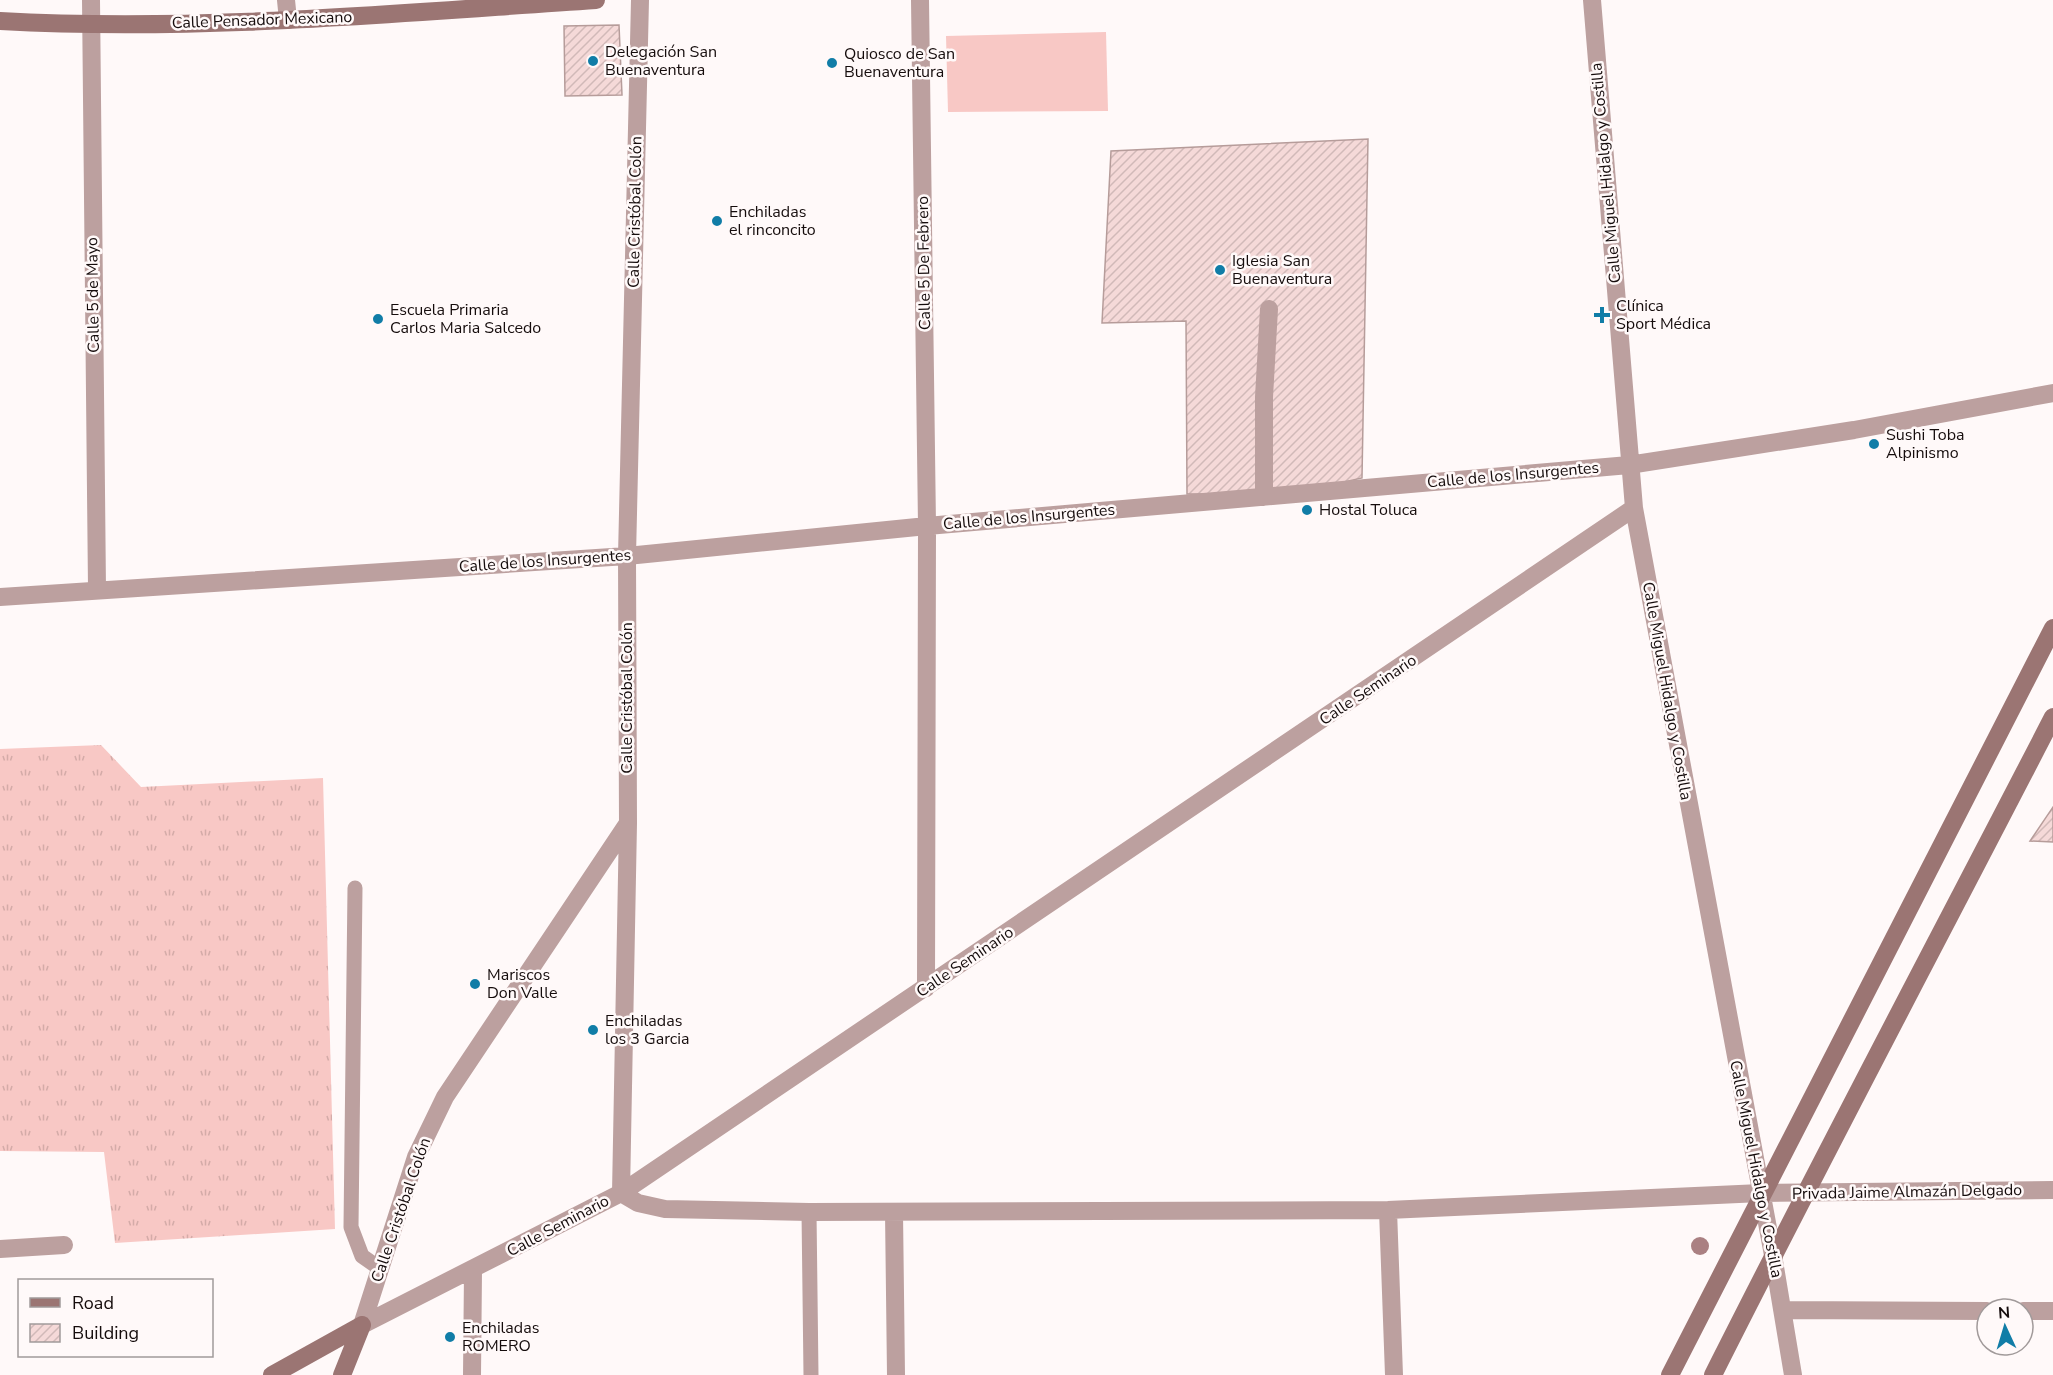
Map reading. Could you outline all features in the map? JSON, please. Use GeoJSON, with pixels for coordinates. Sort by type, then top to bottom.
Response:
{"type":"FeatureCollection","features":[{"type":"Feature","properties":{"kind":"main road","name":"Calle Pensador Mexicano"},"geometry":{"type":"LineString","coordinates":[[0,21],[91,26],[288,20],[596,0]]}},
{"type":"Feature","properties":{"kind":"main road"},"geometry":{"type":"LineString","coordinates":[[1670,1375],[1761,1193],[2053,628]]}},
{"type":"Feature","properties":{"kind":"main road"},"geometry":{"type":"LineString","coordinates":[[1713,1375],[1803,1194],[1916,985],[2053,717]]}},
{"type":"Feature","properties":{"kind":"main road"},"geometry":{"type":"LineString","coordinates":[[342,1375],[362,1325]]}},
{"type":"Feature","properties":{"kind":"main road","name":"Calle Seminario"},"geometry":{"type":"LineString","coordinates":[[272,1375],[362,1325]]}},
{"type":"Feature","properties":{"kind":"street","name":"Calle 5 de Mayo"},"geometry":{"type":"LineString","coordinates":[[91,0],[97,589]]}},
{"type":"Feature","properties":{"kind":"street"},"geometry":{"type":"LineString","coordinates":[[286,0],[288,20]]}},
{"type":"Feature","properties":{"kind":"street","name":"Calle Cristóbal Colón"},"geometry":{"type":"LineString","coordinates":[[362,1325],[416,1156],[445,1097],[628,823],[627,556],[640,0]]}},
{"type":"Feature","properties":{"kind":"street","name":"Calle 5 De Febrero"},"geometry":{"type":"LineString","coordinates":[[920,0],[927,526],[926,988]]}},
{"type":"Feature","properties":{"kind":"street","name":"Calle Miguel Hidalgo y Costilla"},"geometry":{"type":"LineString","coordinates":[[1592,0],[1634,508],[1773,1255],[1793,1375]]}},
{"type":"Feature","properties":{"kind":"street"},"geometry":{"type":"LineString","coordinates":[[1264,497],[1264,397],[1269,309]]}},
{"type":"Feature","properties":{"kind":"street","name":"Calle de los Insurgentes"},"geometry":{"type":"LineString","coordinates":[[0,597],[627,556],[927,526],[1629,465],[1854,430],[2053,393]]}},
{"type":"Feature","properties":{"kind":"street","name":"Calle Seminario"},"geometry":{"type":"LineString","coordinates":[[362,1325],[473,1271],[621,1192],[1634,508]]}},
{"type":"Feature","properties":{"kind":"street"},"geometry":{"type":"LineString","coordinates":[[621,1192],[628,823]]}},
{"type":"Feature","properties":{"kind":"street","name":"Privada Jaime Almazán Delgado"},"geometry":{"type":"LineString","coordinates":[[621,1192],[638,1203],[665,1209],[894,1212],[1388,1210],[1761,1193],[2053,1190]]}},
{"type":"Feature","properties":{"kind":"street"},"geometry":{"type":"LineString","coordinates":[[1388,1210],[1394,1375]]}},
{"type":"Feature","properties":{"kind":"street"},"geometry":{"type":"LineString","coordinates":[[894,1212],[896,1375]]}},
{"type":"Feature","properties":{"kind":"street"},"geometry":{"type":"LineString","coordinates":[[0,1249],[64,1245]]}},
{"type":"Feature","properties":{"kind":"street"},"geometry":{"type":"LineString","coordinates":[[472,1375],[473,1271]]}},
{"type":"Feature","properties":{"kind":"street"},"geometry":{"type":"LineString","coordinates":[[1782,1310],[1975,1311]]}},
{"type":"Feature","properties":{"kind":"street"},"geometry":{"type":"LineString","coordinates":[[2035,1311],[2053,1311]]}},
{"type":"Feature","properties":{"kind":"lane"},"geometry":{"type":"LineString","coordinates":[[355,888],[351,1227],[362,1256],[379,1268]]}},
{"type":"Feature","properties":{"kind":"lane"},"geometry":{"type":"LineString","coordinates":[[809,1212],[811,1375]]}},
{"type":"Feature","properties":{"kind":"green space"},"geometry":{"type":"Polygon","coordinates":[[[1106,32],[1108,111],[948,112],[946,36],[1106,32]]]}},
{"type":"Feature","properties":{"kind":"green space"},"geometry":{"type":"Polygon","coordinates":[[[101,745],[141,787],[323,778],[335,1229],[115,1243],[104,1152],[0,1151],[0,749],[101,745]]]}},
{"type":"Feature","properties":{"kind":"building","name":"Delegación San Buenaventura"},"geometry":{"type":"Polygon","coordinates":[[[619,25],[622,95],[565,96],[564,26],[619,25]]]}},
{"type":"Feature","properties":{"kind":"building"},"geometry":{"type":"Polygon","coordinates":[[[1368,139],[1362,478],[1291,494],[1187,494],[1186,321],[1102,323],[1111,151],[1368,139]]]}},
{"type":"Feature","properties":{"kind":"building"},"geometry":{"type":"Polygon","coordinates":[[[2053,807],[2053,842],[2030,841],[2053,807]]]}},
{"type":"Feature","properties":{"kind":"place","name":"Delegación San Buenaventura"},"geometry":{"type":"Point","coordinates":[593,61]}},
{"type":"Feature","properties":{"kind":"place","name":"Quiosco de San Buenaventura"},"geometry":{"type":"Point","coordinates":[832,63]}},
{"type":"Feature","properties":{"kind":"place","name":"Enchiladas el rinconcito"},"geometry":{"type":"Point","coordinates":[717,221]}},
{"type":"Feature","properties":{"kind":"place","name":"Iglesia San Buenaventura"},"geometry":{"type":"Point","coordinates":[1220,270]}},
{"type":"Feature","properties":{"kind":"place","name":"Clínica Sport Médica"},"geometry":{"type":"Point","coordinates":[1602,315]}},
{"type":"Feature","properties":{"kind":"place","name":"Escuela Primaria Carlos Maria Salcedo"},"geometry":{"type":"Point","coordinates":[378,319]}},
{"type":"Feature","properties":{"kind":"place","name":"Sushi Toba Alpinismo"},"geometry":{"type":"Point","coordinates":[1874,444]}},
{"type":"Feature","properties":{"kind":"place","name":"Hostal Toluca"},"geometry":{"type":"Point","coordinates":[1307,510]}},
{"type":"Feature","properties":{"kind":"place","name":"Mariscos Don Valle"},"geometry":{"type":"Point","coordinates":[475,984]}},
{"type":"Feature","properties":{"kind":"place","name":"Enchiladas los 3 Garcia"},"geometry":{"type":"Point","coordinates":[593,1030]}},
{"type":"Feature","properties":{"kind":"place","name":"Enchiladas ROMERO"},"geometry":{"type":"Point","coordinates":[450,1337]}}]}
